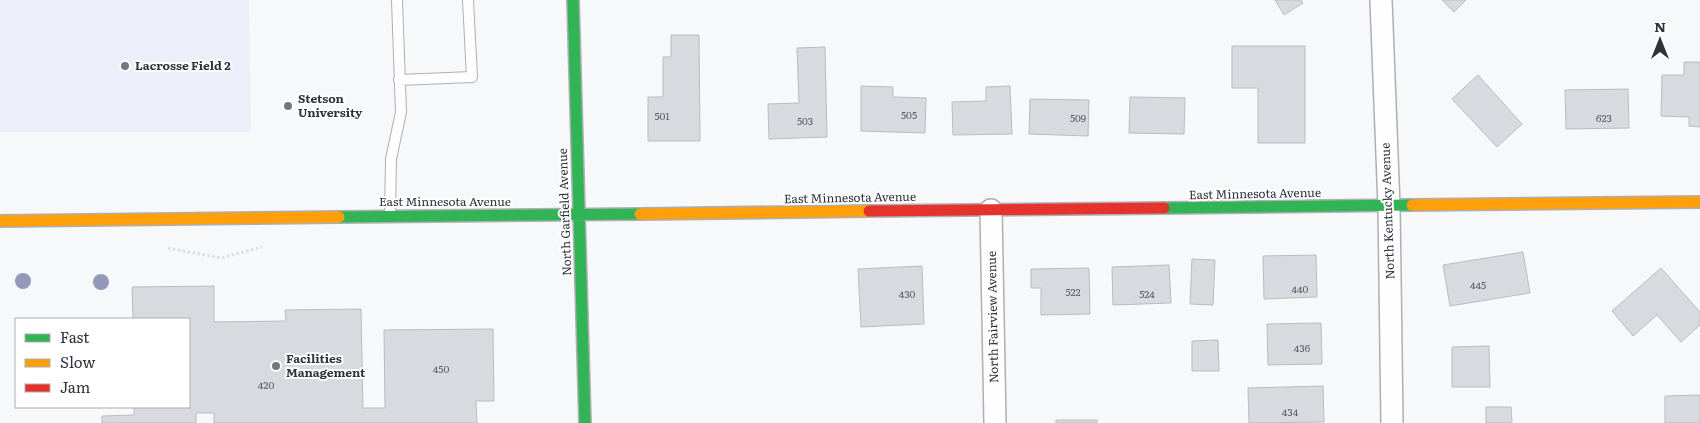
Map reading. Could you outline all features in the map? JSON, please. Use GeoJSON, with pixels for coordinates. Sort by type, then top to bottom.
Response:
{"type":"FeatureCollection","features":[{"type":"Feature","properties":{"kind":"street","name":"North Garfield Avenue"},"geometry":{"type":"LineString","coordinates":[[573,0],[585,423]]}},
{"type":"Feature","properties":{"kind":"street","name":"North Kentucky Avenue"},"geometry":{"type":"LineString","coordinates":[[1380,0],[1389,206],[1392,423]]}},
{"type":"Feature","properties":{"kind":"street","name":"East Minnesota Avenue"},"geometry":{"type":"LineString","coordinates":[[0,221],[1700,202]]}},
{"type":"Feature","properties":{"kind":"street","name":"North Fairview Avenue"},"geometry":{"type":"LineString","coordinates":[[991,210],[995,423]]}},
{"type":"Feature","properties":{"kind":"lane"},"geometry":{"type":"LineString","coordinates":[[390,216],[391,159],[401,112],[397,0]]}},
{"type":"Feature","properties":{"kind":"lane"},"geometry":{"type":"LineString","coordinates":[[399,80],[472,77],[468,0]]}},
{"type":"Feature","properties":{"kind":"shaded area","name":"Lacrosse Field 2"},"geometry":{"type":"Polygon","coordinates":[[[0,0],[249,0],[251,132],[0,132],[0,0]]]}},
{"type":"Feature","properties":{"kind":"building"},"geometry":{"type":"Polygon","coordinates":[[[1275,0],[1301,0],[1303,3],[1284,15],[1275,0]]]}},
{"type":"Feature","properties":{"kind":"building"},"geometry":{"type":"Polygon","coordinates":[[[1442,0],[1466,0],[1454,12],[1442,0]]]}},
{"type":"Feature","properties":{"kind":"building"},"geometry":{"type":"Polygon","coordinates":[[[671,35],[699,35],[700,141],[648,141],[648,97],[663,97],[663,57],[671,57],[671,35]]]}},
{"type":"Feature","properties":{"kind":"building"},"geometry":{"type":"Polygon","coordinates":[[[1232,46],[1305,46],[1305,143],[1258,143],[1258,88],[1232,88],[1232,46]]]}},
{"type":"Feature","properties":{"kind":"building"},"geometry":{"type":"Polygon","coordinates":[[[825,47],[827,137],[769,139],[768,104],[799,103],[797,48],[825,47]]]}},
{"type":"Feature","properties":{"kind":"building"},"geometry":{"type":"Polygon","coordinates":[[[1684,62],[1700,62],[1700,127],[1689,126],[1689,117],[1661,116],[1662,75],[1684,75],[1684,62]]]}},
{"type":"Feature","properties":{"kind":"building"},"geometry":{"type":"Polygon","coordinates":[[[1478,75],[1522,124],[1497,147],[1452,99],[1478,75]]]}},
{"type":"Feature","properties":{"kind":"building"},"geometry":{"type":"Polygon","coordinates":[[[861,86],[893,87],[893,97],[926,98],[925,133],[861,131],[861,86]]]}},
{"type":"Feature","properties":{"kind":"building"},"geometry":{"type":"Polygon","coordinates":[[[1010,86],[1012,134],[953,135],[952,102],[986,101],[986,87],[1010,86]]]}},
{"type":"Feature","properties":{"kind":"building"},"geometry":{"type":"Polygon","coordinates":[[[1628,89],[1629,128],[1566,129],[1565,90],[1628,89]]]}},
{"type":"Feature","properties":{"kind":"building"},"geometry":{"type":"Polygon","coordinates":[[[1130,97],[1185,98],[1184,134],[1129,133],[1130,97]]]}},
{"type":"Feature","properties":{"kind":"building"},"geometry":{"type":"Polygon","coordinates":[[[1030,99],[1089,100],[1088,136],[1029,134],[1030,99]]]}},
{"type":"Feature","properties":{"kind":"building"},"geometry":{"type":"Polygon","coordinates":[[[1523,252],[1530,293],[1450,306],[1443,265],[1523,252]]]}},
{"type":"Feature","properties":{"kind":"building"},"geometry":{"type":"Polygon","coordinates":[[[1316,255],[1317,297],[1264,299],[1263,256],[1316,255]]]}},
{"type":"Feature","properties":{"kind":"building"},"geometry":{"type":"Polygon","coordinates":[[[1192,259],[1215,260],[1213,305],[1190,304],[1192,259]]]}},
{"type":"Feature","properties":{"kind":"building"},"geometry":{"type":"Polygon","coordinates":[[[1169,265],[1171,303],[1113,305],[1112,267],[1169,265]]]}},
{"type":"Feature","properties":{"kind":"building"},"geometry":{"type":"Polygon","coordinates":[[[922,266],[924,324],[861,327],[858,269],[922,266]]]}},
{"type":"Feature","properties":{"kind":"building"},"geometry":{"type":"Polygon","coordinates":[[[1089,268],[1090,314],[1041,315],[1041,288],[1031,288],[1031,269],[1089,268]]]}},
{"type":"Feature","properties":{"kind":"building"},"geometry":{"type":"Polygon","coordinates":[[[1661,268],[1700,312],[1700,325],[1681,342],[1657,315],[1633,336],[1612,311],[1661,268]]]}},
{"type":"Feature","properties":{"kind":"building","name":"Facilities Management"},"geometry":{"type":"Polygon","coordinates":[[[214,286],[214,322],[286,321],[285,310],[361,309],[363,408],[385,408],[384,330],[493,329],[494,401],[476,401],[477,423],[214,423],[214,413],[196,413],[196,423],[102,423],[102,416],[134,415],[134,408],[190,408],[190,318],[133,318],[132,287],[214,286]]]}},
{"type":"Feature","properties":{"kind":"building"},"geometry":{"type":"Polygon","coordinates":[[[1321,323],[1322,364],[1268,365],[1267,324],[1321,323]]]}},
{"type":"Feature","properties":{"kind":"building"},"geometry":{"type":"Polygon","coordinates":[[[1218,340],[1219,371],[1192,371],[1192,341],[1218,340]]]}},
{"type":"Feature","properties":{"kind":"building"},"geometry":{"type":"Polygon","coordinates":[[[1489,346],[1490,387],[1452,387],[1452,347],[1489,346]]]}},
{"type":"Feature","properties":{"kind":"building"},"geometry":{"type":"Polygon","coordinates":[[[1323,386],[1324,422],[1249,423],[1248,388],[1323,386]]]}},
{"type":"Feature","properties":{"kind":"building"},"geometry":{"type":"Polygon","coordinates":[[[1700,395],[1700,423],[1665,423],[1665,396],[1700,395]]]}},
{"type":"Feature","properties":{"kind":"building"},"geometry":{"type":"Polygon","coordinates":[[[1486,407],[1511,407],[1512,423],[1486,423],[1486,407]]]}},
{"type":"Feature","properties":{"kind":"building"},"geometry":{"type":"Polygon","coordinates":[[[1056,420],[1097,420],[1097,423],[1056,423],[1056,420]]]}},
{"type":"Feature","properties":{"kind":"traffic: fast"},"geometry":{"type":"LineString","coordinates":[[573,0],[585,423]]}},
{"type":"Feature","properties":{"kind":"traffic: fast"},"geometry":{"type":"LineString","coordinates":[[1164,208],[1412,205]]}},
{"type":"Feature","properties":{"kind":"traffic: fast"},"geometry":{"type":"LineString","coordinates":[[339,217],[640,214]]}},
{"type":"Feature","properties":{"kind":"traffic: slow"},"geometry":{"type":"LineString","coordinates":[[1412,205],[1700,202]]}},
{"type":"Feature","properties":{"kind":"traffic: slow"},"geometry":{"type":"LineString","coordinates":[[640,214],[869,211]]}},
{"type":"Feature","properties":{"kind":"traffic: slow"},"geometry":{"type":"LineString","coordinates":[[0,221],[339,217]]}},
{"type":"Feature","properties":{"kind":"traffic: jam"},"geometry":{"type":"LineString","coordinates":[[869,211],[1164,208]]}},
{"type":"Feature","properties":{"kind":"place","name":"Lacrosse Field 2"},"geometry":{"type":"Point","coordinates":[125,66]}},
{"type":"Feature","properties":{"kind":"place","name":"Stetson University"},"geometry":{"type":"Point","coordinates":[288,106]}},
{"type":"Feature","properties":{"kind":"place","name":"Facilities Management"},"geometry":{"type":"Point","coordinates":[276,366]}}]}
